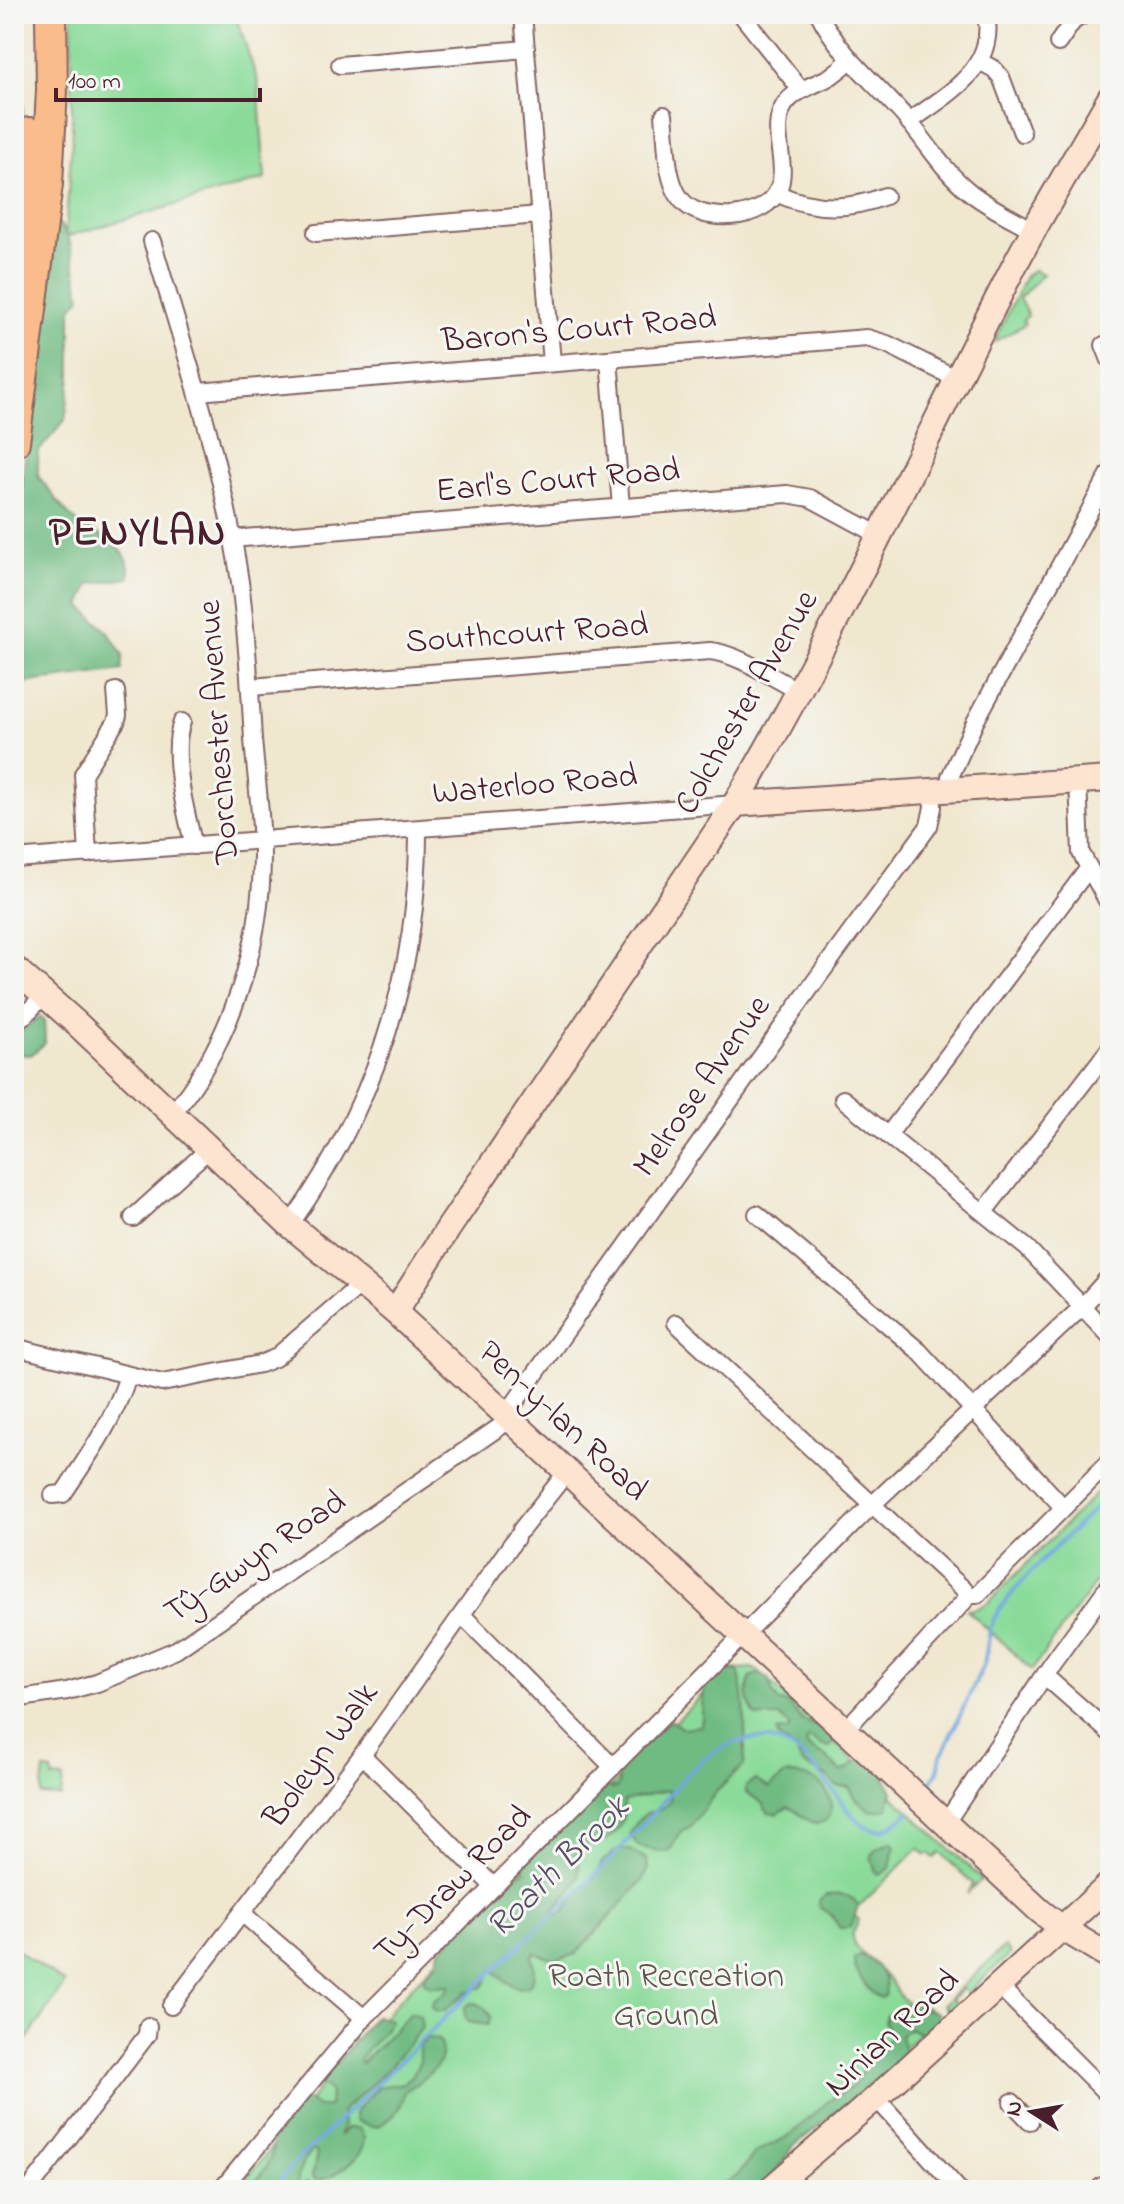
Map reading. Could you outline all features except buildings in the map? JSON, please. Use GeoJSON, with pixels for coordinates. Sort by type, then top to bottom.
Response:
{"type":"FeatureCollection","features":[{"type":"Feature","properties":{"kind":"highway"},"geometry":{"type":"LineString","coordinates":[[14,291],[31,107],[31,14]]}},
{"type":"Feature","properties":{"kind":"highway"},"geometry":{"type":"LineString","coordinates":[[14,442],[47,184],[52,90],[51,14]]}},
{"type":"Feature","properties":{"kind":"street"},"geometry":{"type":"LineString","coordinates":[[523,14],[552,363]]}},
{"type":"Feature","properties":{"kind":"street"},"geometry":{"type":"LineString","coordinates":[[741,14],[801,90]]}},
{"type":"Feature","properties":{"kind":"street"},"geometry":{"type":"LineString","coordinates":[[819,14],[850,60],[909,122],[940,164],[971,194],[1035,231]]}},
{"type":"Feature","properties":{"kind":"street"},"geometry":{"type":"LineString","coordinates":[[909,122],[961,83],[979,61],[988,43],[986,14]]}},
{"type":"Feature","properties":{"kind":"street"},"geometry":{"type":"LineString","coordinates":[[1058,43],[1073,21],[1086,14]]}},
{"type":"Feature","properties":{"kind":"street"},"geometry":{"type":"LineString","coordinates":[[1104,14],[1110,19]]}},
{"type":"Feature","properties":{"kind":"street"},"geometry":{"type":"LineString","coordinates":[[340,65],[526,49]]}},
{"type":"Feature","properties":{"kind":"street"},"geometry":{"type":"LineString","coordinates":[[664,115],[670,172],[678,196],[685,205],[703,214],[743,214],[762,208],[776,193],[782,178],[779,118],[787,101],[801,90],[835,73],[850,60]]}},
{"type":"Feature","properties":{"kind":"street"},"geometry":{"type":"LineString","coordinates":[[979,61],[1001,77],[1022,133]]}},
{"type":"Feature","properties":{"kind":"street","name":"Colchester Avenue"},"geometry":{"type":"LineString","coordinates":[[395,1312],[456,1216],[735,804],[799,691],[1004,284],[1110,98]]}},
{"type":"Feature","properties":{"kind":"street"},"geometry":{"type":"LineString","coordinates":[[776,193],[812,206],[865,204],[885,196]]}},
{"type":"Feature","properties":{"kind":"street"},"geometry":{"type":"LineString","coordinates":[[316,233],[540,215]]}},
{"type":"Feature","properties":{"kind":"street","name":"Dorchester Avenue"},"geometry":{"type":"LineString","coordinates":[[152,241],[197,392],[232,539],[240,584],[250,687],[261,841],[257,909],[240,990],[205,1066],[172,1114]]}},
{"type":"Feature","properties":{"kind":"street","name":"Baron's Court Road"},"geometry":{"type":"LineString","coordinates":[[197,392],[867,338],[887,344],[957,379]]}},
{"type":"Feature","properties":{"kind":"street"},"geometry":{"type":"LineString","coordinates":[[609,359],[621,507]]}},
{"type":"Feature","properties":{"kind":"street","name":"Melrose Avenue"},"geometry":{"type":"LineString","coordinates":[[508,1417],[818,977],[929,826],[933,807],[975,722],[1110,473]]}},
{"type":"Feature","properties":{"kind":"street","name":"Earl's Court Road"},"geometry":{"type":"LineString","coordinates":[[232,539],[801,495],[879,535]]}},
{"type":"Feature","properties":{"kind":"street","name":"Southcourt Road"},"geometry":{"type":"LineString","coordinates":[[250,687],[710,651],[745,664],[799,691]]}},
{"type":"Feature","properties":{"kind":"street"},"geometry":{"type":"LineString","coordinates":[[88,854],[81,781],[85,769],[116,722],[116,691]]}},
{"type":"Feature","properties":{"kind":"street"},"geometry":{"type":"LineString","coordinates":[[182,722],[177,737],[184,800],[194,846]]}},
{"type":"Feature","properties":{"kind":"street","name":"Waterloo Road"},"geometry":{"type":"LineString","coordinates":[[14,859],[1110,779]]}},
{"type":"Feature","properties":{"kind":"street"},"geometry":{"type":"LineString","coordinates":[[1078,780],[1079,843],[1088,869],[1110,906]]}},
{"type":"Feature","properties":{"kind":"street"},"geometry":{"type":"LineString","coordinates":[[290,1225],[321,1179],[360,1107],[383,1051],[411,936],[418,829]]}},
{"type":"Feature","properties":{"kind":"street"},"geometry":{"type":"LineString","coordinates":[[889,1134],[1088,869]]}},
{"type":"Feature","properties":{"kind":"street","name":"Pen-y-lan Road"},"geometry":{"type":"LineString","coordinates":[[14,968],[290,1225],[395,1312],[945,1824],[1062,1928],[1110,1957]]}},
{"type":"Feature","properties":{"kind":"street"},"geometry":{"type":"LineString","coordinates":[[14,1022],[45,994]]}},
{"type":"Feature","properties":{"kind":"street"},"geometry":{"type":"LineString","coordinates":[[984,1212],[1110,1048]]}},
{"type":"Feature","properties":{"kind":"street"},"geometry":{"type":"LineString","coordinates":[[843,1099],[1027,1248],[1110,1336]]}},
{"type":"Feature","properties":{"kind":"street"},"geometry":{"type":"LineString","coordinates":[[133,1218],[209,1149]]}},
{"type":"Feature","properties":{"kind":"street"},"geometry":{"type":"LineString","coordinates":[[757,1214],[919,1351],[1063,1507]]}},
{"type":"Feature","properties":{"kind":"street","name":"Ty-Draw Road"},"geometry":{"type":"LineString","coordinates":[[221,2190],[364,2018],[873,1504],[1082,1307],[1110,1276]]}},
{"type":"Feature","properties":{"kind":"street"},"geometry":{"type":"LineString","coordinates":[[14,1347],[149,1382],[174,1382],[268,1361],[284,1352],[361,1284]]}},
{"type":"Feature","properties":{"kind":"street"},"geometry":{"type":"LineString","coordinates":[[676,1323],[970,1595],[977,1595],[1110,1461]]}},
{"type":"Feature","properties":{"kind":"street"},"geometry":{"type":"LineString","coordinates":[[53,1495],[63,1494],[105,1431],[128,1376]]}},
{"type":"Feature","properties":{"kind":"street","name":"Tŷ-Gwyn Road"},"geometry":{"type":"LineString","coordinates":[[14,1699],[97,1683],[176,1650],[508,1417]]}},
{"type":"Feature","properties":{"kind":"street","name":"Boleyn Walk"},"geometry":{"type":"LineString","coordinates":[[171,2006],[362,1755],[518,1534],[567,1472]]}},
{"type":"Feature","properties":{"kind":"street"},"geometry":{"type":"LineString","coordinates":[[945,1824],[1110,1584]]}},
{"type":"Feature","properties":{"kind":"street"},"geometry":{"type":"LineString","coordinates":[[845,1730],[970,1595]]}},
{"type":"Feature","properties":{"kind":"street"},"geometry":{"type":"LineString","coordinates":[[462,1615],[613,1767]]}},
{"type":"Feature","properties":{"kind":"street"},"geometry":{"type":"LineString","coordinates":[[1045,1676],[1110,1733]]}},
{"type":"Feature","properties":{"kind":"street"},"geometry":{"type":"LineString","coordinates":[[362,1755],[494,1887]]}},
{"type":"Feature","properties":{"kind":"street","name":"Ninian Road"},"geometry":{"type":"LineString","coordinates":[[769,2190],[876,2098],[997,1984],[1110,1884]]}},
{"type":"Feature","properties":{"kind":"street"},"geometry":{"type":"LineString","coordinates":[[243,1914],[364,2018]]}},
{"type":"Feature","properties":{"kind":"street"},"geometry":{"type":"LineString","coordinates":[[997,1984],[1110,2097]]}},
{"type":"Feature","properties":{"kind":"street"},"geometry":{"type":"LineString","coordinates":[[29,2190],[147,2035],[148,2026]]}},
{"type":"Feature","properties":{"kind":"street"},"geometry":{"type":"LineString","coordinates":[[876,2098],[959,2190]]}},
{"type":"Feature","properties":{"kind":"street"},"geometry":{"type":"LineString","coordinates":[[1012,2102],[1030,2121]]}},
{"type":"Feature","properties":{"kind":"green space"},"geometry":{"type":"Polygon","coordinates":[[[14,14],[20,14],[23,118],[14,163],[14,14]]]}},
{"type":"Feature","properties":{"kind":"green space"},"geometry":{"type":"Polygon","coordinates":[[[72,14],[235,14],[258,82],[265,179],[65,237],[72,140],[72,14]]]}},
{"type":"Feature","properties":{"kind":"green space"},"geometry":{"type":"Polygon","coordinates":[[[59,223],[69,239],[81,297],[71,309],[71,377],[65,420],[38,452],[38,476],[71,517],[110,541],[125,555],[129,578],[90,584],[81,606],[109,633],[123,655],[122,670],[22,683],[14,689],[14,539],[23,517],[21,496],[26,449],[55,227],[59,223]]]}},
{"type":"Feature","properties":{"kind":"green space"},"geometry":{"type":"Polygon","coordinates":[[[1034,270],[1043,274],[1019,298],[1028,316],[1023,320],[1025,324],[994,342],[1026,275],[1034,270]]]}},
{"type":"Feature","properties":{"kind":"green space"},"geometry":{"type":"Polygon","coordinates":[[[40,1016],[44,1020],[45,1043],[31,1055],[14,1054],[14,1036],[40,1016]]]}},
{"type":"Feature","properties":{"kind":"green space"},"geometry":{"type":"Polygon","coordinates":[[[1110,1479],[1110,1562],[1032,1670],[967,1610],[989,1602],[1110,1479]]]}},
{"type":"Feature","properties":{"kind":"green space","name":"Roath Recreation Ground"},"geometry":{"type":"Polygon","coordinates":[[[752,1668],[982,1879],[967,1894],[973,1884],[943,1855],[940,1853],[934,1858],[919,1848],[852,1913],[859,1920],[852,1935],[856,1947],[890,1981],[901,1998],[908,2003],[927,2007],[935,2021],[735,2190],[237,2190],[342,2061],[521,1871],[614,1784],[723,1674],[728,1670],[752,1668]]]}},
{"type":"Feature","properties":{"kind":"green space"},"geometry":{"type":"Polygon","coordinates":[[[728,1670],[738,1671],[743,1692],[744,1765],[717,1791],[690,1827],[682,1830],[670,1850],[662,1852],[638,1846],[630,1834],[635,1824],[647,1813],[666,1806],[671,1797],[667,1790],[624,1801],[622,1820],[614,1834],[600,1842],[581,1846],[576,1852],[579,1863],[577,1880],[553,1912],[557,1915],[563,1913],[577,1893],[595,1877],[602,1862],[618,1849],[629,1850],[647,1859],[648,1868],[642,1881],[576,1954],[555,1960],[535,1953],[532,1956],[533,1979],[529,1985],[517,1987],[493,1969],[483,1987],[468,1991],[445,2010],[436,2011],[432,2007],[433,2001],[450,1985],[431,1986],[424,1982],[424,1977],[437,1963],[440,1950],[506,1879],[525,1871],[523,1863],[591,1794],[596,1796],[601,1791],[598,1787],[607,1785],[617,1788],[621,1764],[664,1725],[671,1720],[681,1728],[701,1726],[707,1680],[728,1670]]]}},
{"type":"Feature","properties":{"kind":"green space"},"geometry":{"type":"Polygon","coordinates":[[[760,1674],[769,1679],[772,1692],[779,1702],[787,1703],[802,1720],[831,1732],[834,1741],[830,1747],[809,1738],[806,1742],[808,1747],[825,1756],[840,1771],[859,1759],[880,1766],[892,1792],[887,1809],[871,1811],[857,1800],[849,1787],[836,1786],[827,1777],[807,1767],[797,1750],[778,1737],[777,1732],[787,1731],[791,1727],[780,1717],[757,1717],[749,1703],[748,1686],[751,1676],[760,1674]]]}},
{"type":"Feature","properties":{"kind":"green space"},"geometry":{"type":"Polygon","coordinates":[[[44,1770],[52,1771],[52,1778],[63,1779],[61,1797],[41,1795],[44,1770]]]}},
{"type":"Feature","properties":{"kind":"green space"},"geometry":{"type":"Polygon","coordinates":[[[794,1774],[816,1781],[827,1793],[831,1813],[824,1822],[812,1822],[788,1807],[777,1814],[768,1813],[762,1803],[746,1792],[746,1786],[755,1780],[769,1788],[785,1775],[794,1774]]]}},
{"type":"Feature","properties":{"kind":"green space"},"geometry":{"type":"Polygon","coordinates":[[[891,1842],[896,1847],[890,1868],[882,1874],[876,1873],[871,1857],[876,1849],[891,1842]]]}},
{"type":"Feature","properties":{"kind":"green space"},"geometry":{"type":"Polygon","coordinates":[[[826,1895],[844,1895],[855,1901],[858,1905],[852,1925],[840,1928],[831,1915],[819,1907],[819,1901],[826,1895]]]}},
{"type":"Feature","properties":{"kind":"green space"},"geometry":{"type":"Polygon","coordinates":[[[1004,1947],[1010,1954],[967,1993],[963,1989],[952,1999],[956,2003],[948,2011],[943,2005],[1004,1947]]]}},
{"type":"Feature","properties":{"kind":"green space"},"geometry":{"type":"Polygon","coordinates":[[[14,1948],[65,1983],[14,2059],[14,1948]]]}},
{"type":"Feature","properties":{"kind":"green space"},"geometry":{"type":"Polygon","coordinates":[[[861,1955],[877,1966],[884,1977],[886,1989],[881,1998],[867,1987],[856,1969],[854,1958],[861,1955]]]}},
{"type":"Feature","properties":{"kind":"green space"},"geometry":{"type":"Polygon","coordinates":[[[470,2003],[480,2005],[487,2011],[491,2017],[488,2025],[469,2022],[464,2008],[470,2003]]]}},
{"type":"Feature","properties":{"kind":"green space"},"geometry":{"type":"Polygon","coordinates":[[[905,2005],[937,2013],[940,2024],[933,2033],[923,2034],[909,2028],[901,2036],[905,2052],[900,2060],[793,2147],[767,2183],[753,2190],[719,2190],[737,2176],[756,2152],[789,2136],[828,2101],[852,2087],[876,2049],[891,2038],[885,2022],[887,2015],[905,2005]]]}},
{"type":"Feature","properties":{"kind":"green space"},"geometry":{"type":"Polygon","coordinates":[[[411,2013],[420,2016],[422,2028],[386,2071],[341,2112],[343,2124],[340,2135],[347,2128],[359,2128],[363,2136],[363,2145],[352,2161],[335,2174],[318,2181],[312,2177],[317,2153],[314,2150],[298,2176],[299,2186],[312,2183],[311,2190],[247,2190],[267,2165],[272,2150],[272,2135],[303,2097],[317,2107],[329,2107],[330,2092],[320,2082],[375,2016],[390,2020],[362,2056],[361,2064],[411,2013]]]}},
{"type":"Feature","properties":{"kind":"green space"},"geometry":{"type":"Polygon","coordinates":[[[429,2038],[439,2040],[441,2049],[441,2057],[433,2071],[405,2091],[398,2110],[383,2124],[376,2127],[356,2121],[355,2112],[378,2087],[403,2083],[412,2076],[419,2063],[419,2046],[429,2038]]]}},
{"type":"Feature","properties":{"kind":"waterway","name":"Roath Brook"},"geometry":{"type":"LineString","coordinates":[[929,1785],[938,1771],[941,1756],[983,1666],[990,1629],[999,1611],[1027,1577],[1110,1494]]}},
{"type":"Feature","properties":{"kind":"waterway","name":"Roath Brook"},"geometry":{"type":"LineString","coordinates":[[272,2190],[296,2161],[585,1885],[687,1775],[716,1751],[759,1738],[784,1744],[805,1758],[853,1816],[868,1827],[888,1828],[909,1812]]}},
{"type":"Feature","properties":{"kind":"district","name":"PENYLAN"},"geometry":{"type":"Point","coordinates":[138,533]}}]}
